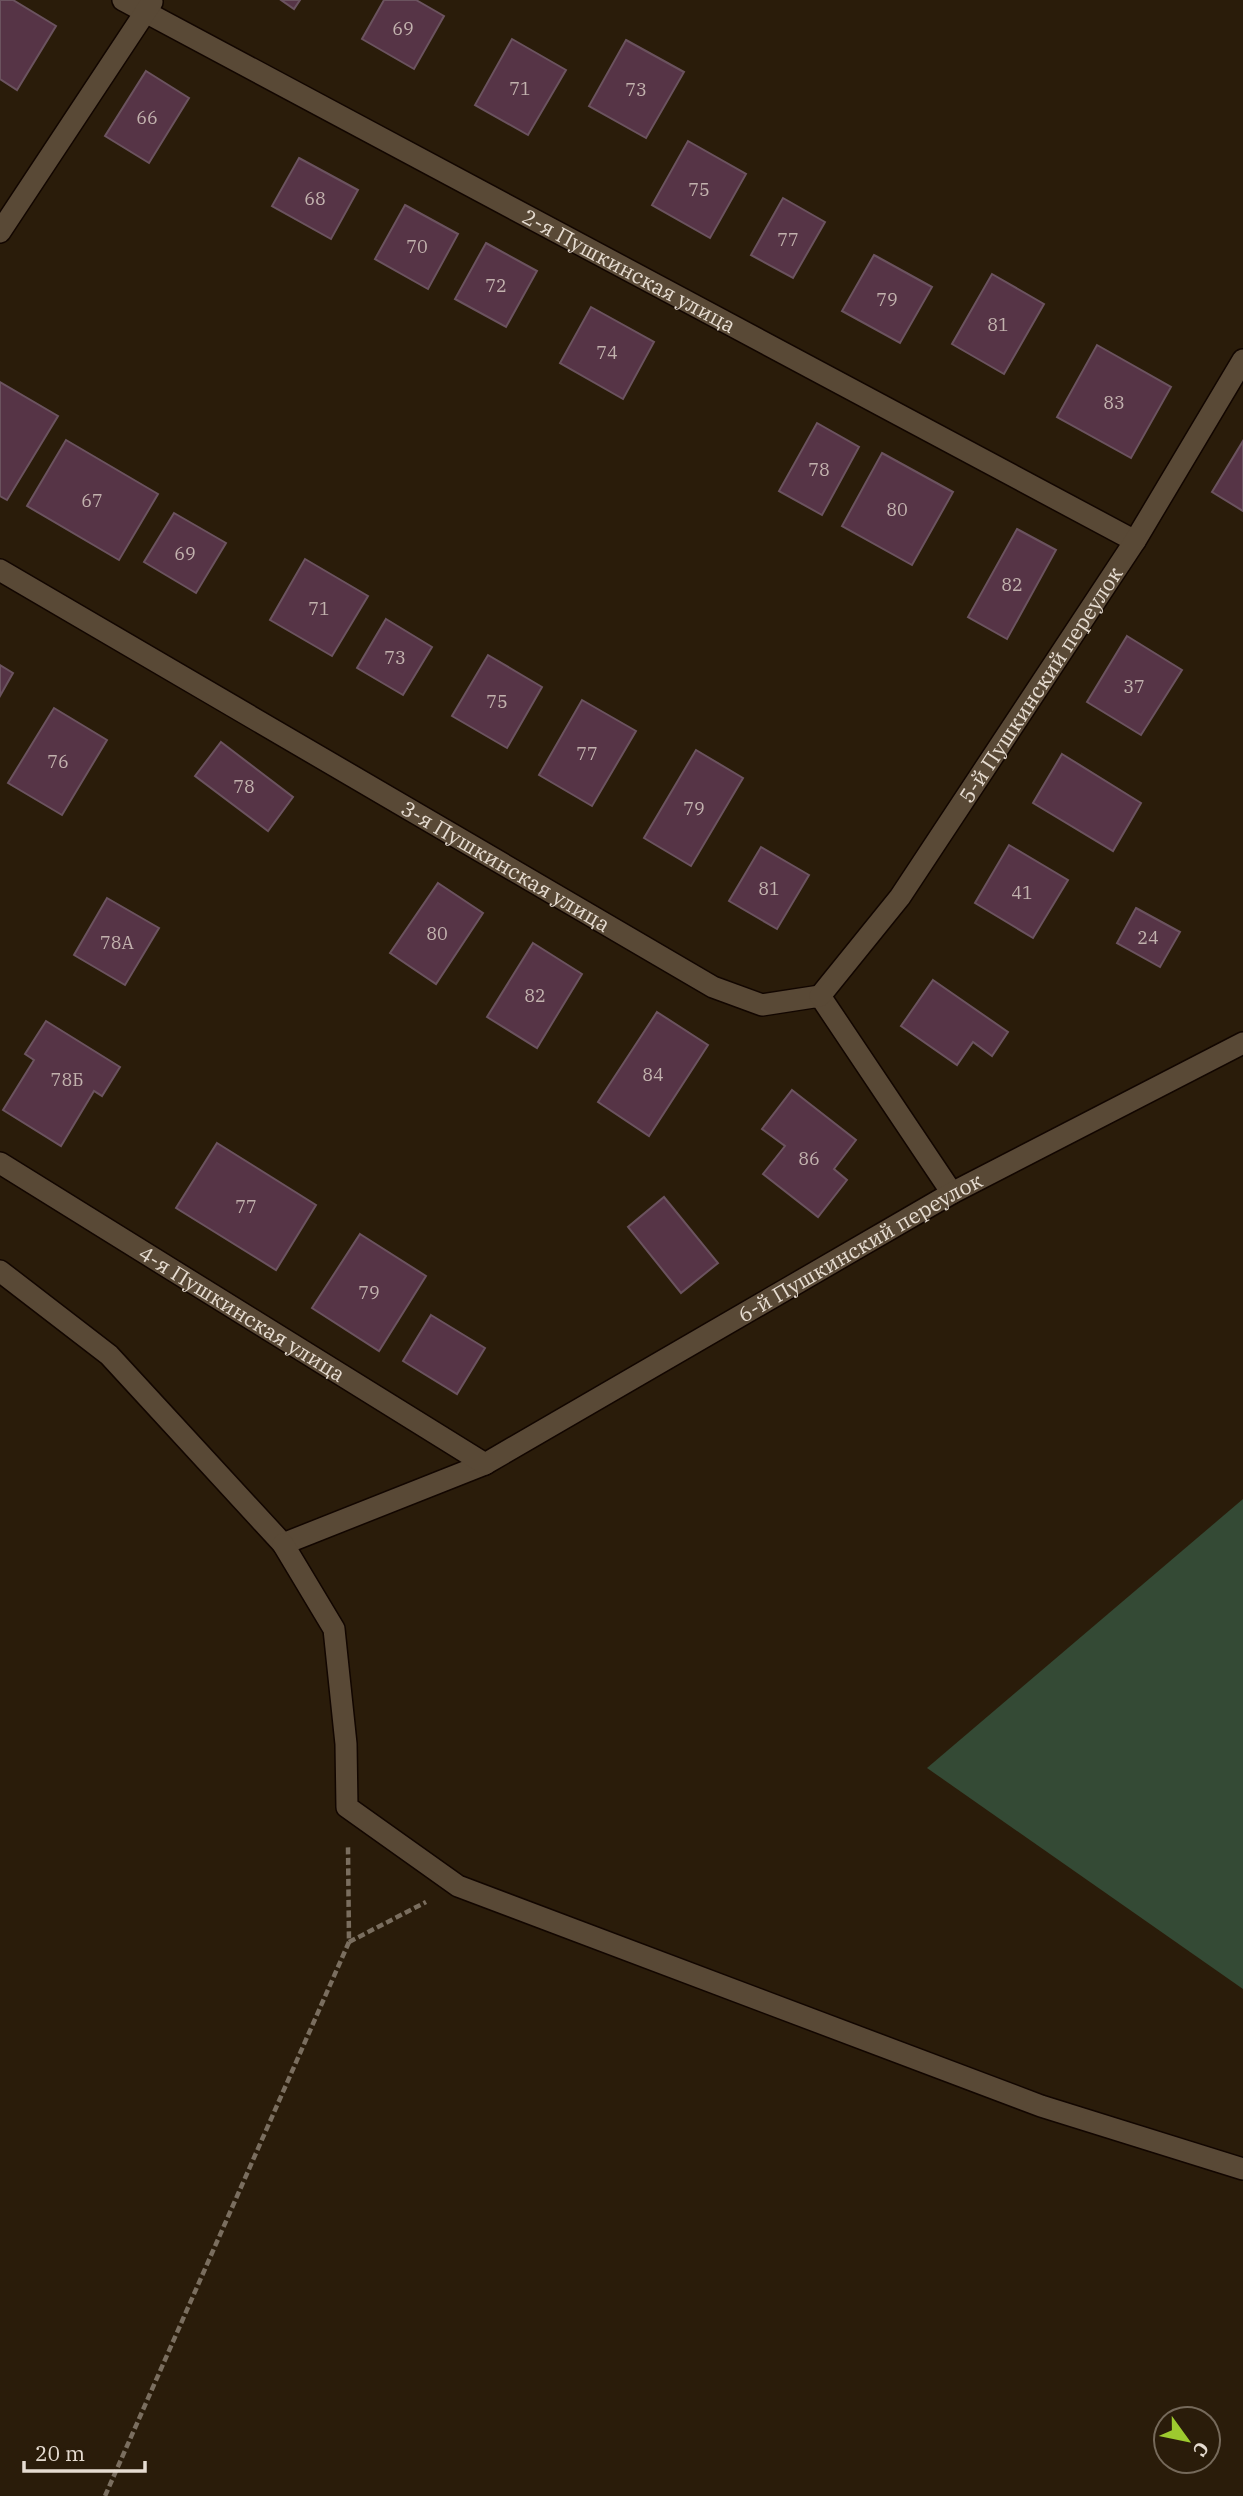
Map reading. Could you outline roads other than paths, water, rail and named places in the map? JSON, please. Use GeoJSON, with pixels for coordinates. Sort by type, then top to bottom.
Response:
{"type":"FeatureCollection","features":[{"type":"Feature","properties":{"kind":"street","name":"2-я Пушкинская улица"},"geometry":{"type":"LineString","coordinates":[[123,0],[149,6],[1135,541]]}},
{"type":"Feature","properties":{"kind":"street"},"geometry":{"type":"LineString","coordinates":[[0,232],[149,6]]}},
{"type":"Feature","properties":{"kind":"street","name":"5-й Пушкинский переулок"},"geometry":{"type":"LineString","coordinates":[[820,996],[900,897],[1135,541],[1243,360]]}},
{"type":"Feature","properties":{"kind":"street","name":"3-я Пушкинская улица"},"geometry":{"type":"LineString","coordinates":[[0,570],[713,987],[762,1005],[820,996]]}},
{"type":"Feature","properties":{"kind":"street"},"geometry":{"type":"LineString","coordinates":[[820,996],[952,1194]]}},
{"type":"Feature","properties":{"kind":"street","name":"6-й Пушкинский переулок"},"geometry":{"type":"LineString","coordinates":[[283,1544],[485,1464],[952,1194],[1243,1043]]}},
{"type":"Feature","properties":{"kind":"street","name":"4-я Пушкинская улица"},"geometry":{"type":"LineString","coordinates":[[0,1163],[485,1464]]}},
{"type":"Feature","properties":{"kind":"street"},"geometry":{"type":"LineString","coordinates":[[0,1271],[109,1355],[283,1544],[334,1629],[346,1744],[347,1807],[458,1886],[1041,2106],[1243,2169]]}}]}
